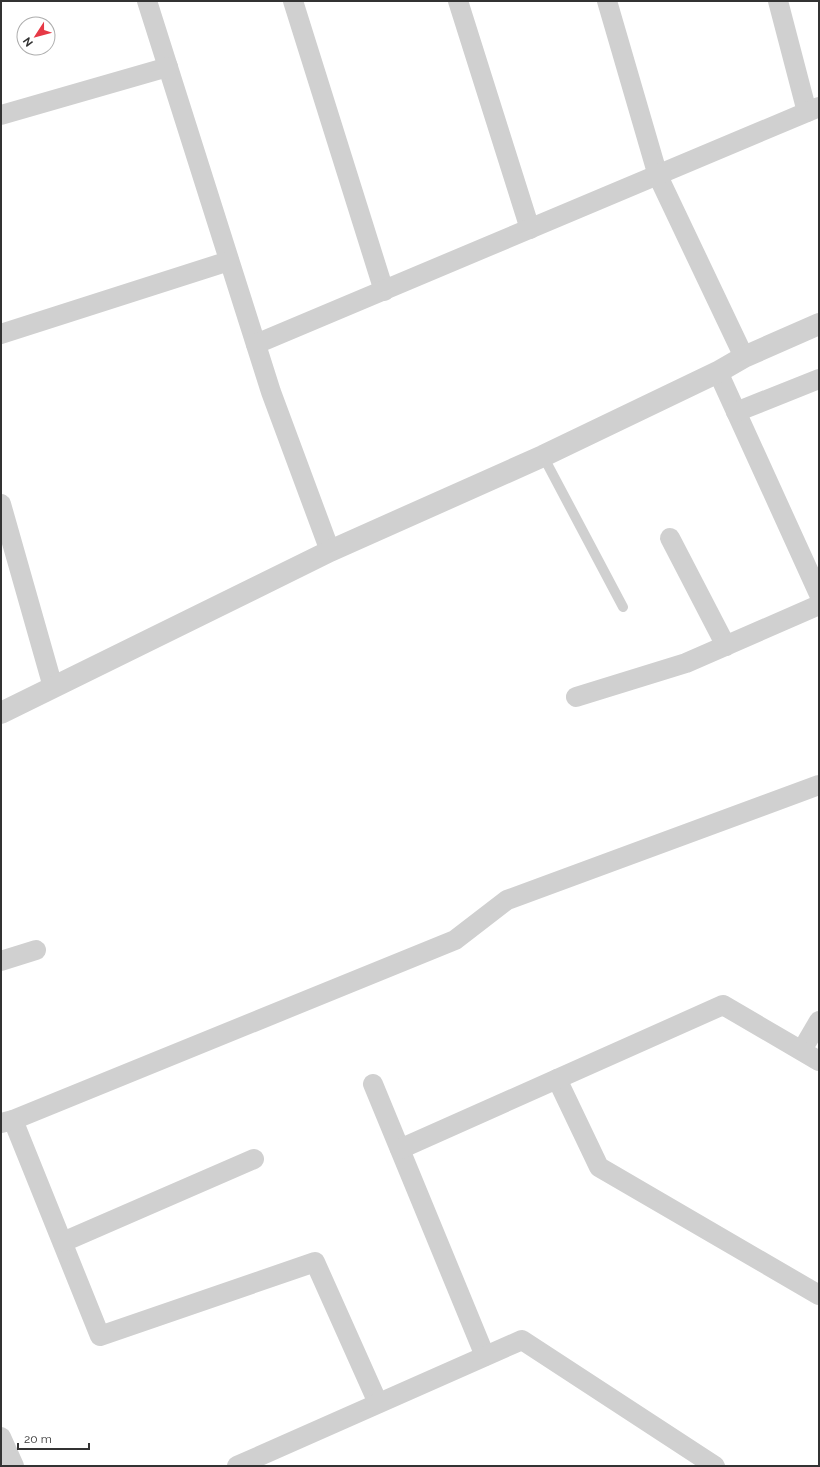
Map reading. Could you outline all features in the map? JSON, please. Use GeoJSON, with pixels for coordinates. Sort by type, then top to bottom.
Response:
{"type":"FeatureCollection","features":[{"type":"Feature","properties":{"kind":"street"},"geometry":{"type":"LineString","coordinates":[[147,1],[271,392],[330,551]]}},
{"type":"Feature","properties":{"kind":"street"},"geometry":{"type":"LineString","coordinates":[[293,1],[384,290]]}},
{"type":"Feature","properties":{"kind":"street"},"geometry":{"type":"LineString","coordinates":[[458,1],[530,229]]}},
{"type":"Feature","properties":{"kind":"street"},"geometry":{"type":"LineString","coordinates":[[607,1],[658,176],[744,357]]}},
{"type":"Feature","properties":{"kind":"street"},"geometry":{"type":"LineString","coordinates":[[256,344],[813,110],[778,1]]}},
{"type":"Feature","properties":{"kind":"street"},"geometry":{"type":"LineString","coordinates":[[1,115],[168,67]]}},
{"type":"Feature","properties":{"kind":"street"},"geometry":{"type":"LineString","coordinates":[[1,334],[229,261]]}},
{"type":"Feature","properties":{"kind":"street"},"geometry":{"type":"LineString","coordinates":[[1,713],[330,551],[543,456],[718,372],[744,357],[819,324]]}},
{"type":"Feature","properties":{"kind":"street"},"geometry":{"type":"LineString","coordinates":[[718,372],[819,594]]}},
{"type":"Feature","properties":{"kind":"street"},"geometry":{"type":"LineString","coordinates":[[736,412],[819,379]]}},
{"type":"Feature","properties":{"kind":"street"},"geometry":{"type":"LineString","coordinates":[[1,504],[53,687]]}},
{"type":"Feature","properties":{"kind":"street"},"geometry":{"type":"LineString","coordinates":[[670,538],[726,646]]}},
{"type":"Feature","properties":{"kind":"street"},"geometry":{"type":"LineString","coordinates":[[576,697],[686,663],[819,605]]}},
{"type":"Feature","properties":{"kind":"street"},"geometry":{"type":"LineString","coordinates":[[378,1403],[315,1262],[100,1336],[63,1242],[7,1122],[455,940],[508,900],[819,785]]}},
{"type":"Feature","properties":{"kind":"street"},"geometry":{"type":"LineString","coordinates":[[1,961],[36,950]]}},
{"type":"Feature","properties":{"kind":"street"},"geometry":{"type":"LineString","coordinates":[[400,1148],[723,1006],[819,1061]]}},
{"type":"Feature","properties":{"kind":"street"},"geometry":{"type":"LineString","coordinates":[[802,1050],[819,1021]]}},
{"type":"Feature","properties":{"kind":"street"},"geometry":{"type":"LineString","coordinates":[[557,1079],[599,1166],[819,1295]]}},
{"type":"Feature","properties":{"kind":"street"},"geometry":{"type":"LineString","coordinates":[[373,1084],[485,1356]]}},
{"type":"Feature","properties":{"kind":"street"},"geometry":{"type":"LineString","coordinates":[[63,1242],[254,1159]]}},
{"type":"Feature","properties":{"kind":"street"},"geometry":{"type":"LineString","coordinates":[[238,1466],[522,1340],[715,1466]]}},
{"type":"Feature","properties":{"kind":"street"},"geometry":{"type":"LineString","coordinates":[[1,1437],[14,1466]]}},
{"type":"Feature","properties":{"kind":"lane"},"geometry":{"type":"LineString","coordinates":[[543,456],[623,607]]}}]}
